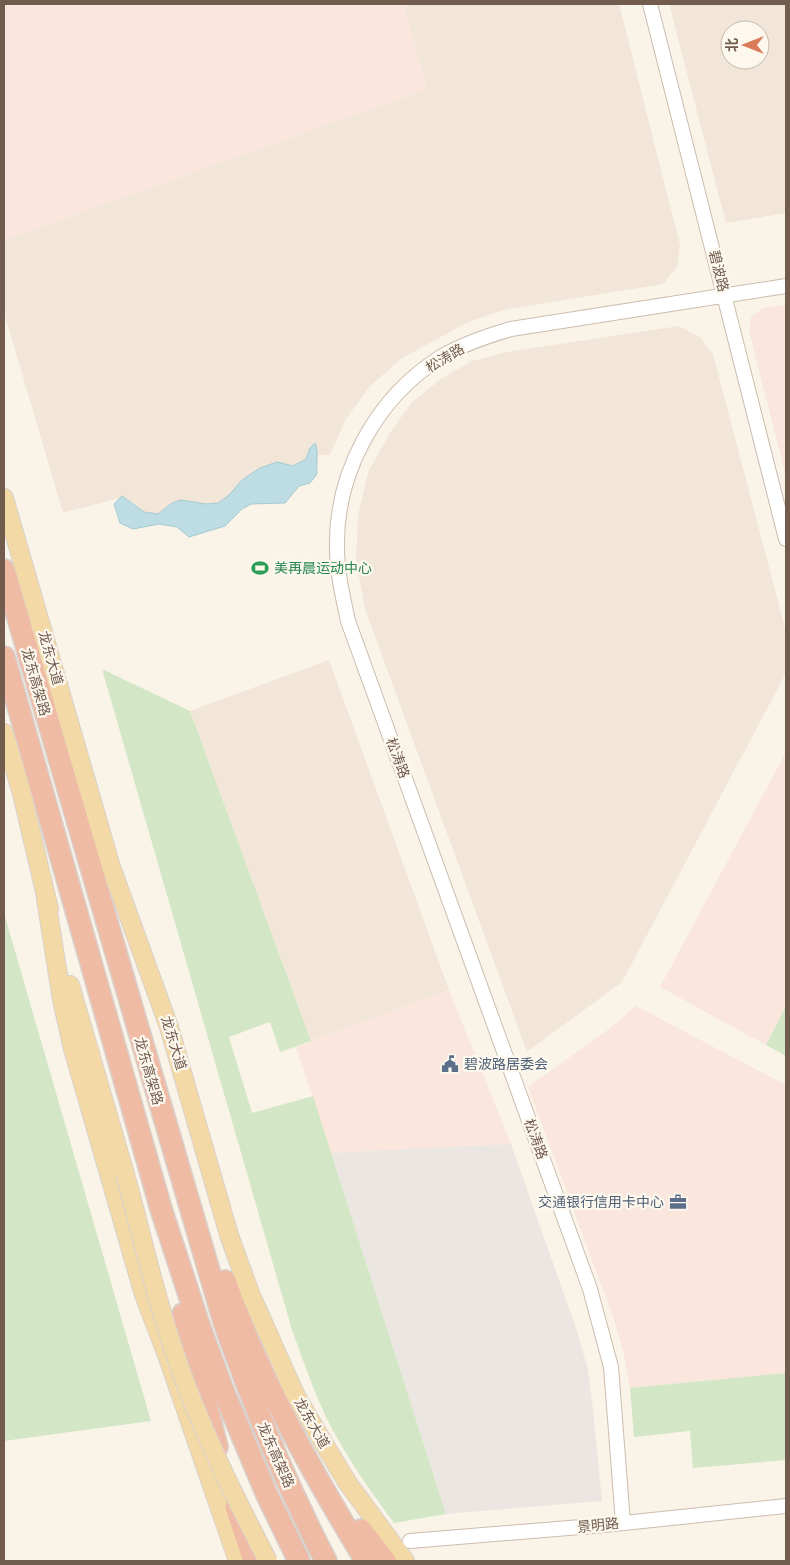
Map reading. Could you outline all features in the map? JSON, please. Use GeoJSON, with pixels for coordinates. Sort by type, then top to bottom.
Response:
{"type":"FeatureCollection","features":[{"type":"Feature","properties":{"kind":"highway","name":"龙东高架路"},"geometry":{"type":"LineString","coordinates":[[4,570],[219,1305],[244,1379],[289,1484],[326,1561]]}},
{"type":"Feature","properties":{"kind":"highway","name":"龙东高架路"},"geometry":{"type":"LineString","coordinates":[[4,657],[160,1209],[222,1388],[299,1561]]}},
{"type":"Feature","properties":{"kind":"highway"},"geometry":{"type":"LineString","coordinates":[[155,1089],[232,1301],[256,1358],[299,1445],[366,1561]]}},
{"type":"Feature","properties":{"kind":"highway"},"geometry":{"type":"LineString","coordinates":[[160,1209],[206,1406],[233,1500],[254,1561]]}},
{"type":"Feature","properties":{"kind":"highway"},"geometry":{"type":"LineString","coordinates":[[299,1445],[385,1561]]}},
{"type":"Feature","properties":{"kind":"main road","name":"龙东大道"},"geometry":{"type":"LineString","coordinates":[[4,498],[111,867],[169,1027],[229,1235],[250,1293],[295,1394],[348,1482],[405,1561]]}},
{"type":"Feature","properties":{"kind":"main road"},"geometry":{"type":"LineString","coordinates":[[4,733],[26,813],[46,899],[125,1174],[163,1318],[186,1384],[221,1467],[268,1561]]}},
{"type":"Feature","properties":{"kind":"main road"},"geometry":{"type":"LineString","coordinates":[[46,899],[62,1000],[73,1048],[144,1295],[167,1355],[238,1561]]}},
{"type":"Feature","properties":{"kind":"street","name":"碧波路"},"geometry":{"type":"LineString","coordinates":[[650,4],[786,540]]}},
{"type":"Feature","properties":{"kind":"street","name":"松涛路"},"geometry":{"type":"LineString","coordinates":[[624,1523],[614,1390],[609,1359],[590,1289],[348,621],[337,550],[338,516],[345,484],[358,450],[374,422],[416,375],[464,345],[511,329],[786,286]]}},
{"type":"Feature","properties":{"kind":"street","name":"景明路"},"geometry":{"type":"LineString","coordinates":[[410,1541],[584,1527],[786,1506]]}},
{"type":"Feature","properties":{"kind":"shaded area"},"geometry":{"type":"Polygon","coordinates":[[[4,4],[403,4],[427,89],[4,240],[4,4]]]}},
{"type":"Feature","properties":{"kind":"shaded area"},"geometry":{"type":"Polygon","coordinates":[[[403,4],[619,4],[680,245],[677,267],[663,284],[504,310],[468,322],[401,359],[370,386],[346,419],[330,455],[317,455],[293,466],[277,462],[242,480],[229,495],[218,503],[206,504],[181,500],[172,503],[158,514],[144,512],[133,503],[119,498],[63,513],[4,312],[4,240],[427,89],[403,4]]]}},
{"type":"Feature","properties":{"kind":"shaded area"},"geometry":{"type":"Polygon","coordinates":[[[669,4],[786,4],[786,213],[726,223],[669,4]]]}},
{"type":"Feature","properties":{"kind":"shaded area"},"geometry":{"type":"Polygon","coordinates":[[[786,305],[786,477],[749,331],[751,317],[763,308],[786,305]]]}},
{"type":"Feature","properties":{"kind":"shaded area"},"geometry":{"type":"Polygon","coordinates":[[[679,326],[700,337],[713,354],[786,632],[786,673],[622,982],[527,1052],[365,609],[356,561],[358,516],[368,472],[390,433],[411,403],[441,379],[472,361],[507,352],[679,326]]]}},
{"type":"Feature","properties":{"kind":"shaded area"},"geometry":{"type":"Polygon","coordinates":[[[329,660],[449,990],[311,1041],[190,711],[329,660]]]}},
{"type":"Feature","properties":{"kind":"shaded area"},"geometry":{"type":"Polygon","coordinates":[[[786,752],[786,1006],[766,1045],[660,987],[786,752]]]}},
{"type":"Feature","properties":{"kind":"shaded area"},"geometry":{"type":"Polygon","coordinates":[[[449,990],[511,1144],[331,1153],[296,1047],[449,990]]]}},
{"type":"Feature","properties":{"kind":"shaded area","name":"交通银行信用卡中心"},"geometry":{"type":"Polygon","coordinates":[[[636,1006],[786,1085],[786,1373],[630,1388],[623,1351],[613,1317],[528,1087],[609,1029],[636,1006]]]}},
{"type":"Feature","properties":{"kind":"shaded area"},"geometry":{"type":"Polygon","coordinates":[[[511,1144],[577,1331],[588,1370],[602,1501],[446,1514],[331,1153],[511,1144]]]}},
{"type":"Feature","properties":{"kind":"green space"},"geometry":{"type":"Polygon","coordinates":[[[102,669],[190,711],[311,1041],[280,1052],[270,1022],[229,1037],[252,1113],[313,1096],[446,1514],[394,1523],[366,1484],[332,1430],[313,1388],[292,1330],[102,669]]]}},
{"type":"Feature","properties":{"kind":"green space"},"geometry":{"type":"Polygon","coordinates":[[[4,913],[151,1421],[4,1441],[4,913]]]}},
{"type":"Feature","properties":{"kind":"green space"},"geometry":{"type":"Polygon","coordinates":[[[786,1006],[786,1056],[766,1045],[786,1006]]]}},
{"type":"Feature","properties":{"kind":"green space"},"geometry":{"type":"Polygon","coordinates":[[[786,1373],[786,1460],[693,1468],[690,1431],[634,1437],[630,1388],[786,1373]]]}},
{"type":"Feature","properties":{"kind":"water"},"geometry":{"type":"Polygon","coordinates":[[[315,443],[317,474],[310,483],[299,486],[285,503],[251,504],[242,509],[225,526],[189,537],[177,527],[159,524],[133,529],[120,523],[114,504],[122,496],[144,512],[158,514],[172,503],[181,500],[206,504],[218,503],[229,495],[242,480],[260,468],[277,462],[293,466],[306,459],[310,448],[315,443]]]}},
{"type":"Feature","properties":{"kind":"place","name":"美再晨运动中心"},"geometry":{"type":"Point","coordinates":[260,568]}},
{"type":"Feature","properties":{"kind":"place","name":"碧波路居委会"},"geometry":{"type":"Point","coordinates":[450,1064]}},
{"type":"Feature","properties":{"kind":"place","name":"交通银行信用卡中心"},"geometry":{"type":"Point","coordinates":[678,1202]}}]}
